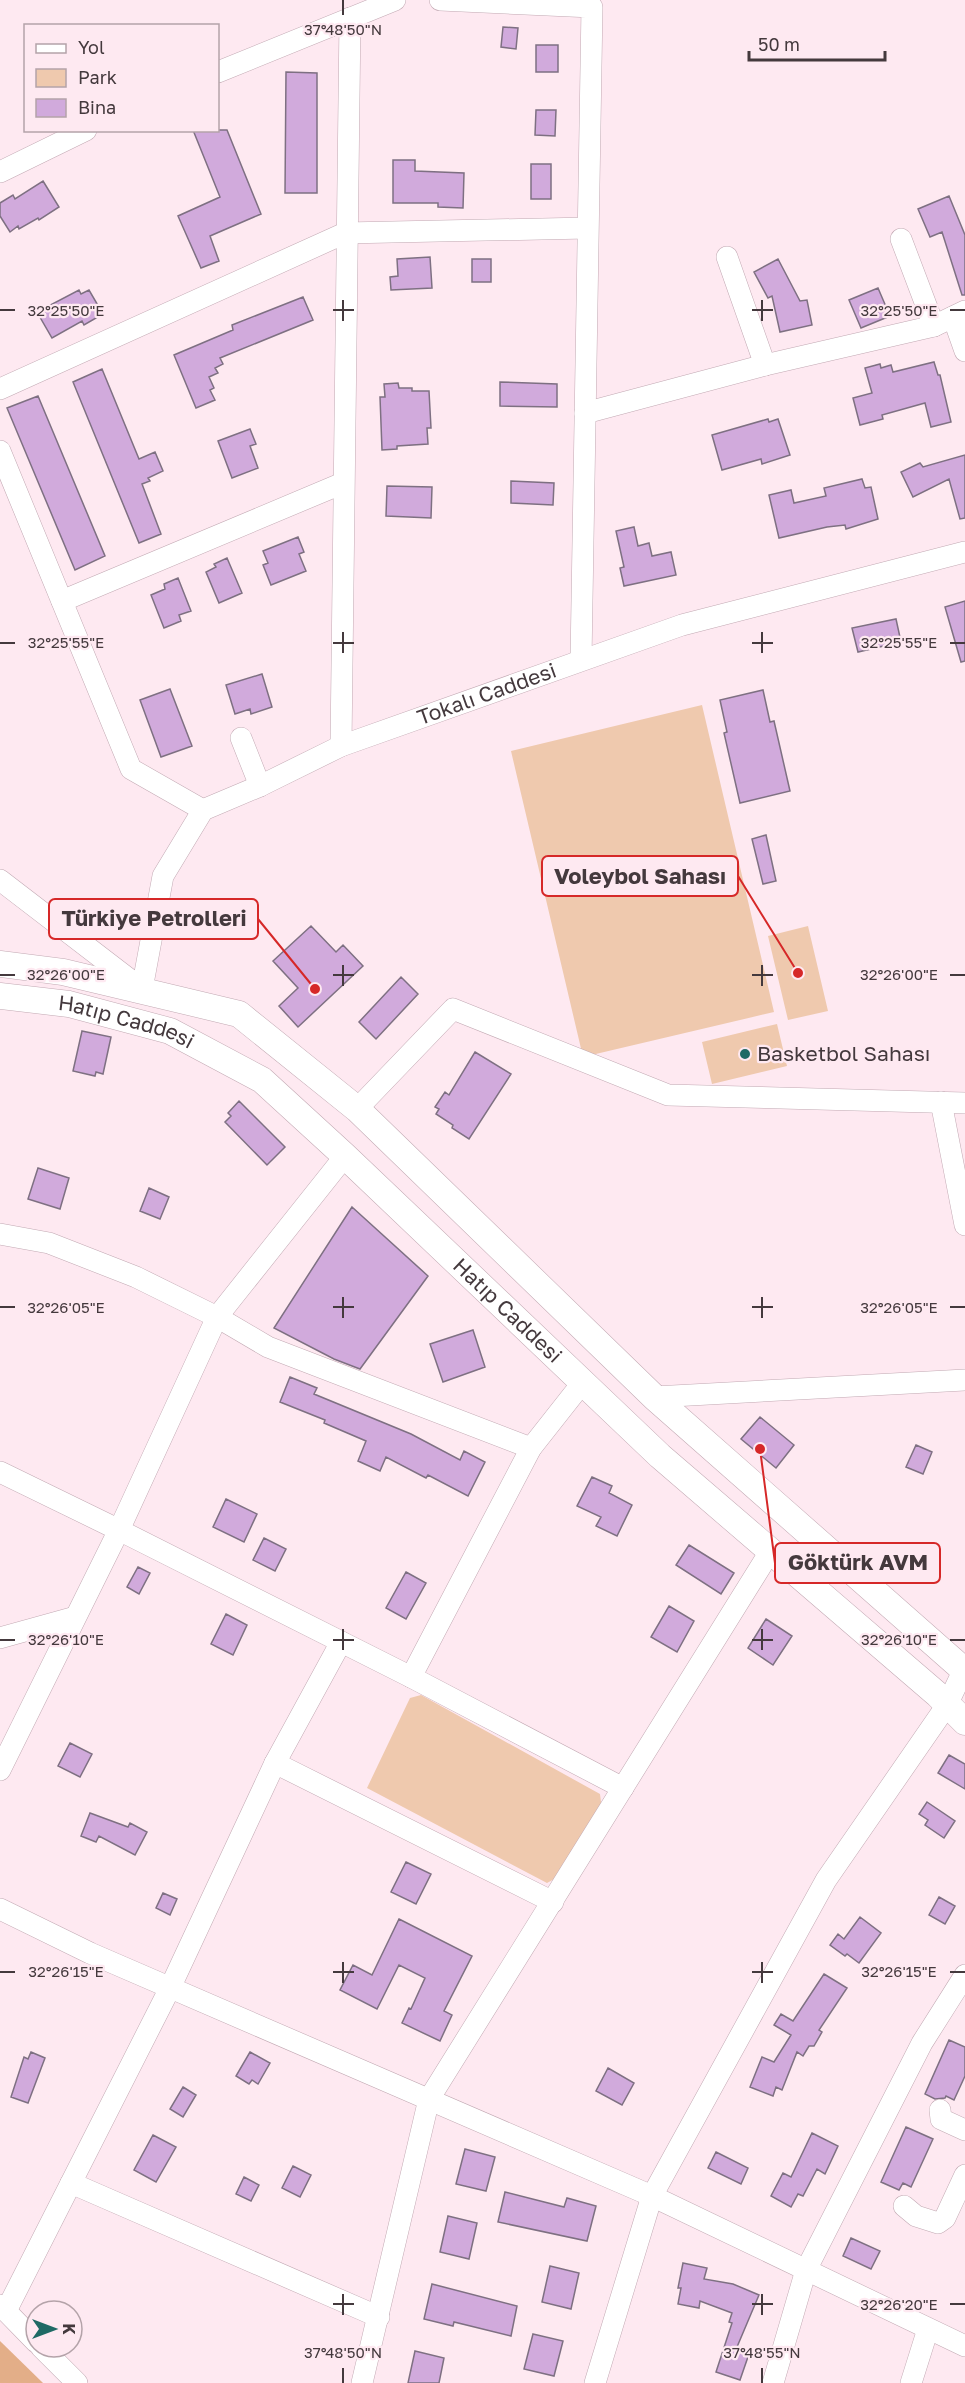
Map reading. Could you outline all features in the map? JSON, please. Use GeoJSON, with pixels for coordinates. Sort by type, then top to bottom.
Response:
{"type":"FeatureCollection","features":[{"type":"Feature","properties":{"kind":"main road","name":"Hatıp Caddesi"},"geometry":{"type":"LineString","coordinates":[[0,964],[63,972],[142,989],[239,1014],[357,1108],[654,1397],[964,1669]]}},
{"type":"Feature","properties":{"kind":"main road"},"geometry":{"type":"LineString","coordinates":[[135,1020],[142,989]]}},
{"type":"Feature","properties":{"kind":"main road","name":"Hatıp Caddesi"},"geometry":{"type":"LineString","coordinates":[[0,996],[69,1004],[170,1031],[262,1080],[660,1456],[956,1713]]}},
{"type":"Feature","properties":{"kind":"street"},"geometry":{"type":"LineString","coordinates":[[219,72],[395,0]]}},
{"type":"Feature","properties":{"kind":"street"},"geometry":{"type":"LineString","coordinates":[[440,0],[592,7],[581,660]]}},
{"type":"Feature","properties":{"kind":"street"},"geometry":{"type":"LineString","coordinates":[[341,746],[345,233],[350,18]]}},
{"type":"Feature","properties":{"kind":"street"},"geometry":{"type":"LineString","coordinates":[[0,172],[82,132]]}},
{"type":"Feature","properties":{"kind":"street"},"geometry":{"type":"LineString","coordinates":[[0,389],[345,233],[587,228]]}},
{"type":"Feature","properties":{"kind":"street"},"geometry":{"type":"LineString","coordinates":[[901,239],[951,318],[965,351]]}},
{"type":"Feature","properties":{"kind":"street"},"geometry":{"type":"LineString","coordinates":[[727,257],[765,365]]}},
{"type":"Feature","properties":{"kind":"street"},"geometry":{"type":"LineString","coordinates":[[585,413],[951,318]]}},
{"type":"Feature","properties":{"kind":"street"},"geometry":{"type":"LineString","coordinates":[[0,451],[131,769],[202,810],[163,876],[142,989],[0,880]]}},
{"type":"Feature","properties":{"kind":"street"},"geometry":{"type":"LineString","coordinates":[[62,601],[343,483]]}},
{"type":"Feature","properties":{"kind":"street","name":"Tokalı Caddesi"},"geometry":{"type":"LineString","coordinates":[[202,810],[260,786],[341,746],[581,660],[682,626],[965,552]]}},
{"type":"Feature","properties":{"kind":"street"},"geometry":{"type":"LineString","coordinates":[[242,738],[260,786]]}},
{"type":"Feature","properties":{"kind":"street"},"geometry":{"type":"LineString","coordinates":[[357,1108],[453,1009],[668,1095],[965,1103]]}},
{"type":"Feature","properties":{"kind":"street"},"geometry":{"type":"LineString","coordinates":[[941,1102],[965,1225]]}},
{"type":"Feature","properties":{"kind":"street"},"geometry":{"type":"LineString","coordinates":[[0,1770],[119,1530],[217,1317],[345,1156]]}},
{"type":"Feature","properties":{"kind":"street"},"geometry":{"type":"LineString","coordinates":[[0,1234],[49,1243],[136,1277],[217,1317],[268,1347],[531,1448]]}},
{"type":"Feature","properties":{"kind":"street"},"geometry":{"type":"LineString","coordinates":[[654,1397],[965,1380]]}},
{"type":"Feature","properties":{"kind":"street"},"geometry":{"type":"LineString","coordinates":[[411,1677],[531,1448],[583,1383]]}},
{"type":"Feature","properties":{"kind":"street"},"geometry":{"type":"LineString","coordinates":[[0,1472],[411,1677],[623,1788]]}},
{"type":"Feature","properties":{"kind":"street"},"geometry":{"type":"LineString","coordinates":[[362,2383],[429,2099],[771,1550]]}},
{"type":"Feature","properties":{"kind":"street"},"geometry":{"type":"LineString","coordinates":[[0,1638],[75,1617]]}},
{"type":"Feature","properties":{"kind":"street"},"geometry":{"type":"LineString","coordinates":[[24,2330],[3,2308],[71,2183],[170,1988],[275,1763],[341,1642]]}},
{"type":"Feature","properties":{"kind":"street"},"geometry":{"type":"LineString","coordinates":[[595,2383],[652,2196],[826,1880],[956,1713],[964,1669]]}},
{"type":"Feature","properties":{"kind":"street"},"geometry":{"type":"LineString","coordinates":[[275,1763],[553,1902]]}},
{"type":"Feature","properties":{"kind":"street"},"geometry":{"type":"LineString","coordinates":[[0,1908],[90,1953],[652,2196],[965,2346]]}},
{"type":"Feature","properties":{"kind":"street"},"geometry":{"type":"LineString","coordinates":[[773,2383],[806,2270],[922,2043],[965,1975]]}},
{"type":"Feature","properties":{"kind":"street"},"geometry":{"type":"LineString","coordinates":[[940,2110],[940,2119],[965,2130]]}},
{"type":"Feature","properties":{"kind":"street"},"geometry":{"type":"LineString","coordinates":[[904,2206],[916,2216],[938,2223],[945,2218],[965,2175]]}},
{"type":"Feature","properties":{"kind":"street"},"geometry":{"type":"LineString","coordinates":[[71,2183],[379,2317]]}},
{"type":"Feature","properties":{"kind":"street"},"geometry":{"type":"LineString","coordinates":[[911,2383],[928,2329]]}},
{"type":"Feature","properties":{"kind":"street"},"geometry":{"type":"LineString","coordinates":[[53,2359],[77,2383]]}},
{"type":"Feature","properties":{"kind":"green space"},"geometry":{"type":"Polygon","coordinates":[[[702,705],[774,1012],[583,1057],[511,751],[702,705]]]}},
{"type":"Feature","properties":{"kind":"green space"},"geometry":{"type":"Polygon","coordinates":[[[808,926],[828,1011],[788,1020],[768,936],[808,926]]]}},
{"type":"Feature","properties":{"kind":"green space","name":"Basketbol Sahası"},"geometry":{"type":"Polygon","coordinates":[[[777,1024],[787,1066],[712,1084],[702,1042],[777,1024]]]}},
{"type":"Feature","properties":{"kind":"green space"},"geometry":{"type":"Polygon","coordinates":[[[421,1695],[600,1794],[602,1810],[558,1877],[547,1883],[367,1788],[410,1698],[421,1695]]]}},
{"type":"Feature","properties":{"kind":"shaded area"},"geometry":{"type":"Polygon","coordinates":[[[0,2341],[43,2383],[0,2383],[0,2341]]]}},
{"type":"Feature","properties":{"kind":"building"},"geometry":{"type":"Polygon","coordinates":[[[503,27],[518,28],[516,49],[501,47],[503,27]]]}},
{"type":"Feature","properties":{"kind":"building"},"geometry":{"type":"Polygon","coordinates":[[[536,45],[558,45],[558,72],[536,72],[536,45]]]}},
{"type":"Feature","properties":{"kind":"building"},"geometry":{"type":"Polygon","coordinates":[[[286,72],[317,73],[317,193],[285,193],[286,72]]]}},
{"type":"Feature","properties":{"kind":"building"},"geometry":{"type":"Polygon","coordinates":[[[536,110],[556,110],[555,136],[535,135],[536,110]]]}},
{"type":"Feature","properties":{"kind":"building"},"geometry":{"type":"Polygon","coordinates":[[[227,130],[261,214],[210,236],[219,261],[201,268],[178,216],[220,197],[194,132],[227,130]]]}},
{"type":"Feature","properties":{"kind":"building"},"geometry":{"type":"Polygon","coordinates":[[[393,160],[415,160],[415,171],[464,173],[463,208],[438,207],[438,203],[393,203],[393,160]]]}},
{"type":"Feature","properties":{"kind":"building"},"geometry":{"type":"Polygon","coordinates":[[[531,164],[551,164],[551,199],[531,199],[531,164]]]}},
{"type":"Feature","properties":{"kind":"building"},"geometry":{"type":"Polygon","coordinates":[[[43,181],[59,207],[39,220],[38,218],[19,229],[18,226],[10,232],[0,216],[0,203],[13,195],[15,199],[43,181]]]}},
{"type":"Feature","properties":{"kind":"building"},"geometry":{"type":"Polygon","coordinates":[[[949,196],[965,235],[965,295],[962,295],[942,232],[930,237],[918,209],[949,196]]]}},
{"type":"Feature","properties":{"kind":"building"},"geometry":{"type":"Polygon","coordinates":[[[430,257],[432,288],[391,290],[390,277],[398,276],[397,259],[430,257]]]}},
{"type":"Feature","properties":{"kind":"building"},"geometry":{"type":"Polygon","coordinates":[[[472,259],[491,259],[491,282],[472,282],[472,259]]]}},
{"type":"Feature","properties":{"kind":"building"},"geometry":{"type":"Polygon","coordinates":[[[778,259],[800,301],[807,300],[812,325],[780,332],[772,296],[768,298],[754,272],[778,259]]]}},
{"type":"Feature","properties":{"kind":"building"},"geometry":{"type":"Polygon","coordinates":[[[878,288],[890,316],[861,328],[849,300],[878,288]]]}},
{"type":"Feature","properties":{"kind":"building"},"geometry":{"type":"Polygon","coordinates":[[[79,290],[81,294],[89,290],[103,314],[84,325],[82,321],[52,338],[37,312],[79,290]]]}},
{"type":"Feature","properties":{"kind":"building"},"geometry":{"type":"Polygon","coordinates":[[[303,297],[313,320],[220,358],[223,364],[215,368],[218,373],[209,377],[214,388],[210,390],[215,400],[196,408],[174,355],[233,330],[232,325],[303,297]]]}},
{"type":"Feature","properties":{"kind":"building"},"geometry":{"type":"Polygon","coordinates":[[[934,362],[938,375],[940,375],[951,422],[931,427],[925,403],[882,415],[883,419],[860,425],[853,398],[872,393],[865,368],[880,364],[881,368],[891,365],[893,372],[934,362]]]}},
{"type":"Feature","properties":{"kind":"building"},"geometry":{"type":"Polygon","coordinates":[[[102,369],[139,459],[155,452],[163,471],[148,478],[150,481],[142,484],[161,534],[139,543],[73,382],[102,369]]]}},
{"type":"Feature","properties":{"kind":"building"},"geometry":{"type":"Polygon","coordinates":[[[500,382],[557,384],[557,407],[500,406],[500,382]]]}},
{"type":"Feature","properties":{"kind":"building"},"geometry":{"type":"Polygon","coordinates":[[[398,383],[399,388],[429,391],[431,428],[427,428],[428,444],[397,446],[397,449],[382,450],[380,397],[385,397],[384,384],[398,383]]]}},
{"type":"Feature","properties":{"kind":"building"},"geometry":{"type":"Polygon","coordinates":[[[38,396],[105,556],[75,570],[7,408],[38,396]]]}},
{"type":"Feature","properties":{"kind":"building"},"geometry":{"type":"Polygon","coordinates":[[[768,419],[769,422],[778,419],[790,455],[762,464],[761,459],[722,470],[712,435],[768,419]]]}},
{"type":"Feature","properties":{"kind":"building"},"geometry":{"type":"Polygon","coordinates":[[[250,429],[256,444],[250,446],[258,468],[232,478],[218,441],[250,429]]]}},
{"type":"Feature","properties":{"kind":"building"},"geometry":{"type":"Polygon","coordinates":[[[965,455],[965,518],[960,519],[949,479],[913,497],[901,472],[920,463],[923,467],[965,455]]]}},
{"type":"Feature","properties":{"kind":"building"},"geometry":{"type":"Polygon","coordinates":[[[862,479],[865,488],[871,487],[878,519],[846,529],[845,525],[827,527],[779,538],[769,495],[791,490],[794,503],[826,496],[824,488],[862,479]]]}},
{"type":"Feature","properties":{"kind":"building"},"geometry":{"type":"Polygon","coordinates":[[[511,481],[554,483],[553,505],[511,503],[511,481]]]}},
{"type":"Feature","properties":{"kind":"building"},"geometry":{"type":"Polygon","coordinates":[[[387,486],[432,487],[431,518],[386,516],[387,486]]]}},
{"type":"Feature","properties":{"kind":"building"},"geometry":{"type":"Polygon","coordinates":[[[634,527],[638,546],[649,543],[652,556],[671,552],[676,575],[624,586],[620,568],[624,567],[616,531],[634,527]]]}},
{"type":"Feature","properties":{"kind":"building"},"geometry":{"type":"Polygon","coordinates":[[[298,537],[304,552],[299,554],[306,571],[271,585],[263,565],[268,563],[263,551],[298,537]]]}},
{"type":"Feature","properties":{"kind":"building"},"geometry":{"type":"Polygon","coordinates":[[[227,558],[242,593],[219,603],[206,572],[216,567],[214,564],[227,558]]]}},
{"type":"Feature","properties":{"kind":"building"},"geometry":{"type":"Polygon","coordinates":[[[178,578],[191,611],[179,615],[181,621],[164,628],[151,595],[165,589],[164,584],[178,578]]]}},
{"type":"Feature","properties":{"kind":"building"},"geometry":{"type":"Polygon","coordinates":[[[965,601],[965,661],[961,662],[945,607],[965,601]]]}},
{"type":"Feature","properties":{"kind":"building"},"geometry":{"type":"Polygon","coordinates":[[[896,619],[901,642],[858,652],[852,628],[896,619]]]}},
{"type":"Feature","properties":{"kind":"building"},"geometry":{"type":"Polygon","coordinates":[[[262,674],[272,707],[251,714],[250,709],[235,714],[226,685],[262,674]]]}},
{"type":"Feature","properties":{"kind":"building"},"geometry":{"type":"Polygon","coordinates":[[[170,689],[192,746],[161,757],[140,700],[170,689]]]}},
{"type":"Feature","properties":{"kind":"building"},"geometry":{"type":"Polygon","coordinates":[[[763,690],[770,722],[774,721],[790,791],[740,803],[724,733],[727,732],[720,700],[763,690]]]}},
{"type":"Feature","properties":{"kind":"building"},"geometry":{"type":"Polygon","coordinates":[[[766,835],[776,881],[763,884],[752,839],[766,835]]]}},
{"type":"Feature","properties":{"kind":"building"},"geometry":{"type":"Polygon","coordinates":[[[311,926],[336,952],[343,945],[363,966],[298,1027],[279,1006],[298,988],[273,961],[311,926]]]}},
{"type":"Feature","properties":{"kind":"building"},"geometry":{"type":"Polygon","coordinates":[[[401,977],[418,994],[376,1039],[359,1022],[401,977]]]}},
{"type":"Feature","properties":{"kind":"building"},"geometry":{"type":"Polygon","coordinates":[[[82,1031],[111,1037],[103,1074],[96,1072],[95,1076],[73,1071],[82,1031]]]}},
{"type":"Feature","properties":{"kind":"building"},"geometry":{"type":"Polygon","coordinates":[[[475,1052],[511,1074],[469,1139],[436,1114],[439,1109],[435,1107],[445,1092],[449,1095],[475,1052]]]}},
{"type":"Feature","properties":{"kind":"building"},"geometry":{"type":"Polygon","coordinates":[[[239,1101],[285,1147],[267,1165],[225,1122],[231,1116],[228,1113],[239,1101]]]}},
{"type":"Feature","properties":{"kind":"building"},"geometry":{"type":"Polygon","coordinates":[[[38,1168],[69,1178],[60,1209],[28,1199],[38,1168]]]}},
{"type":"Feature","properties":{"kind":"building"},"geometry":{"type":"Polygon","coordinates":[[[149,1188],[169,1197],[160,1219],[140,1211],[149,1188]]]}},
{"type":"Feature","properties":{"kind":"building"},"geometry":{"type":"Polygon","coordinates":[[[352,1207],[428,1276],[360,1369],[334,1359],[274,1328],[352,1207]]]}},
{"type":"Feature","properties":{"kind":"building"},"geometry":{"type":"Polygon","coordinates":[[[473,1330],[485,1367],[443,1382],[430,1344],[473,1330]]]}},
{"type":"Feature","properties":{"kind":"building"},"geometry":{"type":"Polygon","coordinates":[[[290,1377],[317,1388],[314,1394],[411,1434],[460,1460],[464,1451],[485,1462],[468,1496],[386,1457],[380,1471],[358,1461],[366,1441],[324,1423],[325,1420],[280,1402],[290,1377]]]}},
{"type":"Feature","properties":{"kind":"building"},"geometry":{"type":"Polygon","coordinates":[[[760,1417],[794,1445],[776,1468],[741,1439],[760,1417]]]}},
{"type":"Feature","properties":{"kind":"building"},"geometry":{"type":"Polygon","coordinates":[[[916,1445],[932,1452],[923,1474],[906,1467],[916,1445]]]}},
{"type":"Feature","properties":{"kind":"building"},"geometry":{"type":"Polygon","coordinates":[[[592,1477],[612,1486],[609,1493],[632,1505],[617,1536],[596,1526],[601,1517],[577,1506],[592,1477]]]}},
{"type":"Feature","properties":{"kind":"building"},"geometry":{"type":"Polygon","coordinates":[[[226,1499],[257,1514],[244,1542],[213,1527],[226,1499]]]}},
{"type":"Feature","properties":{"kind":"building"},"geometry":{"type":"Polygon","coordinates":[[[264,1538],[286,1549],[275,1571],[253,1560],[264,1538]]]}},
{"type":"Feature","properties":{"kind":"building"},"geometry":{"type":"Polygon","coordinates":[[[689,1545],[734,1573],[721,1594],[676,1565],[689,1545]]]}},
{"type":"Feature","properties":{"kind":"building"},"geometry":{"type":"Polygon","coordinates":[[[138,1567],[150,1573],[139,1594],[127,1587],[138,1567]]]}},
{"type":"Feature","properties":{"kind":"building"},"geometry":{"type":"Polygon","coordinates":[[[406,1572],[426,1583],[406,1619],[386,1608],[406,1572]]]}},
{"type":"Feature","properties":{"kind":"building"},"geometry":{"type":"Polygon","coordinates":[[[669,1606],[694,1621],[677,1652],[651,1637],[669,1606]]]}},
{"type":"Feature","properties":{"kind":"building"},"geometry":{"type":"Polygon","coordinates":[[[226,1614],[247,1625],[233,1655],[211,1644],[226,1614]]]}},
{"type":"Feature","properties":{"kind":"building"},"geometry":{"type":"Polygon","coordinates":[[[766,1619],[792,1636],[773,1665],[748,1648],[766,1619]]]}},
{"type":"Feature","properties":{"kind":"building"},"geometry":{"type":"Polygon","coordinates":[[[70,1743],[92,1754],[80,1777],[58,1766],[70,1743]]]}},
{"type":"Feature","properties":{"kind":"building"},"geometry":{"type":"Polygon","coordinates":[[[949,1755],[965,1764],[965,1789],[938,1773],[949,1755]]]}},
{"type":"Feature","properties":{"kind":"building"},"geometry":{"type":"Polygon","coordinates":[[[927,1802],[955,1821],[944,1838],[925,1825],[928,1820],[919,1814],[927,1802]]]}},
{"type":"Feature","properties":{"kind":"building"},"geometry":{"type":"Polygon","coordinates":[[[90,1813],[128,1827],[130,1823],[147,1832],[135,1855],[99,1836],[96,1842],[81,1836],[90,1813]]]}},
{"type":"Feature","properties":{"kind":"building"},"geometry":{"type":"Polygon","coordinates":[[[406,1862],[431,1874],[416,1904],[391,1892],[406,1862]]]}},
{"type":"Feature","properties":{"kind":"building"},"geometry":{"type":"Polygon","coordinates":[[[163,1893],[177,1899],[170,1915],[156,1908],[163,1893]]]}},
{"type":"Feature","properties":{"kind":"building"},"geometry":{"type":"Polygon","coordinates":[[[939,1897],[955,1906],[945,1924],[929,1915],[939,1897]]]}},
{"type":"Feature","properties":{"kind":"building"},"geometry":{"type":"Polygon","coordinates":[[[860,1917],[881,1933],[859,1963],[830,1945],[838,1934],[844,1939],[860,1917]]]}},
{"type":"Feature","properties":{"kind":"building"},"geometry":{"type":"Polygon","coordinates":[[[399,1919],[472,1956],[444,2011],[452,2015],[440,2041],[402,2023],[425,1978],[399,1965],[377,2009],[340,1990],[353,1965],[372,1975],[399,1919]]]}},
{"type":"Feature","properties":{"kind":"building"},"geometry":{"type":"Polygon","coordinates":[[[824,1974],[847,1988],[819,2030],[822,2032],[814,2046],[809,2046],[803,2056],[797,2052],[782,2090],[776,2087],[773,2096],[750,2087],[762,2057],[774,2062],[791,2035],[774,2025],[781,2014],[793,2021],[824,1974]]]}},
{"type":"Feature","properties":{"kind":"building"},"geometry":{"type":"Polygon","coordinates":[[[949,2040],[965,2047],[965,2076],[954,2100],[946,2096],[935,2099],[925,2094],[949,2040]]]}},
{"type":"Feature","properties":{"kind":"building"},"geometry":{"type":"Polygon","coordinates":[[[31,2052],[45,2058],[28,2103],[11,2097],[24,2057],[28,2059],[31,2052]]]}},
{"type":"Feature","properties":{"kind":"building"},"geometry":{"type":"Polygon","coordinates":[[[250,2052],[270,2063],[258,2084],[252,2080],[249,2084],[236,2076],[250,2052]]]}},
{"type":"Feature","properties":{"kind":"building"},"geometry":{"type":"Polygon","coordinates":[[[608,2068],[634,2083],[622,2105],[596,2091],[608,2068]]]}},
{"type":"Feature","properties":{"kind":"building"},"geometry":{"type":"Polygon","coordinates":[[[183,2087],[196,2095],[183,2117],[170,2109],[183,2087]]]}},
{"type":"Feature","properties":{"kind":"building"},"geometry":{"type":"Polygon","coordinates":[[[906,2127],[933,2139],[911,2187],[903,2183],[899,2190],[881,2182],[906,2127]]]}},
{"type":"Feature","properties":{"kind":"building"},"geometry":{"type":"Polygon","coordinates":[[[812,2133],[838,2146],[825,2174],[817,2169],[803,2196],[798,2194],[791,2207],[771,2196],[783,2173],[791,2177],[812,2133]]]}},
{"type":"Feature","properties":{"kind":"building"},"geometry":{"type":"Polygon","coordinates":[[[153,2135],[176,2147],[156,2182],[134,2170],[153,2135]]]}},
{"type":"Feature","properties":{"kind":"building"},"geometry":{"type":"Polygon","coordinates":[[[465,2149],[495,2157],[486,2191],[456,2184],[465,2149]]]}},
{"type":"Feature","properties":{"kind":"building"},"geometry":{"type":"Polygon","coordinates":[[[716,2152],[748,2168],[741,2184],[708,2168],[716,2152]]]}},
{"type":"Feature","properties":{"kind":"building"},"geometry":{"type":"Polygon","coordinates":[[[293,2166],[311,2175],[300,2197],[282,2188],[293,2166]]]}},
{"type":"Feature","properties":{"kind":"building"},"geometry":{"type":"Polygon","coordinates":[[[244,2177],[259,2185],[251,2201],[236,2194],[244,2177]]]}},
{"type":"Feature","properties":{"kind":"building"},"geometry":{"type":"Polygon","coordinates":[[[505,2192],[564,2207],[567,2198],[596,2206],[587,2241],[498,2222],[505,2192]]]}},
{"type":"Feature","properties":{"kind":"building"},"geometry":{"type":"Polygon","coordinates":[[[448,2216],[477,2223],[469,2259],[440,2252],[448,2216]]]}},
{"type":"Feature","properties":{"kind":"building"},"geometry":{"type":"Polygon","coordinates":[[[851,2238],[880,2251],[871,2269],[843,2256],[851,2238]]]}},
{"type":"Feature","properties":{"kind":"building"},"geometry":{"type":"Polygon","coordinates":[[[683,2263],[707,2268],[704,2279],[733,2284],[759,2295],[737,2347],[750,2351],[740,2380],[716,2372],[732,2323],[729,2322],[732,2313],[700,2301],[699,2308],[678,2304],[681,2288],[678,2288],[683,2263]]]}},
{"type":"Feature","properties":{"kind":"building"},"geometry":{"type":"Polygon","coordinates":[[[550,2266],[579,2273],[571,2309],[542,2302],[550,2266]]]}},
{"type":"Feature","properties":{"kind":"building"},"geometry":{"type":"Polygon","coordinates":[[[432,2284],[517,2306],[511,2336],[454,2322],[453,2326],[424,2319],[432,2284]]]}},
{"type":"Feature","properties":{"kind":"building"},"geometry":{"type":"Polygon","coordinates":[[[533,2334],[563,2341],[554,2376],[524,2369],[533,2334]]]}},
{"type":"Feature","properties":{"kind":"building"},"geometry":{"type":"Polygon","coordinates":[[[415,2351],[444,2358],[439,2383],[408,2383],[415,2351]]]}},
{"type":"Feature","properties":{"kind":"place","name":"Voleybol Sahası"},"geometry":{"type":"Point","coordinates":[798,973]}},
{"type":"Feature","properties":{"kind":"place","name":"Türkiye Petrolleri"},"geometry":{"type":"Point","coordinates":[315,989]}},
{"type":"Feature","properties":{"kind":"place","name":"Basketbol Sahası"},"geometry":{"type":"Point","coordinates":[745,1054]}},
{"type":"Feature","properties":{"kind":"place","name":"Göktürk AVM"},"geometry":{"type":"Point","coordinates":[760,1449]}}]}
